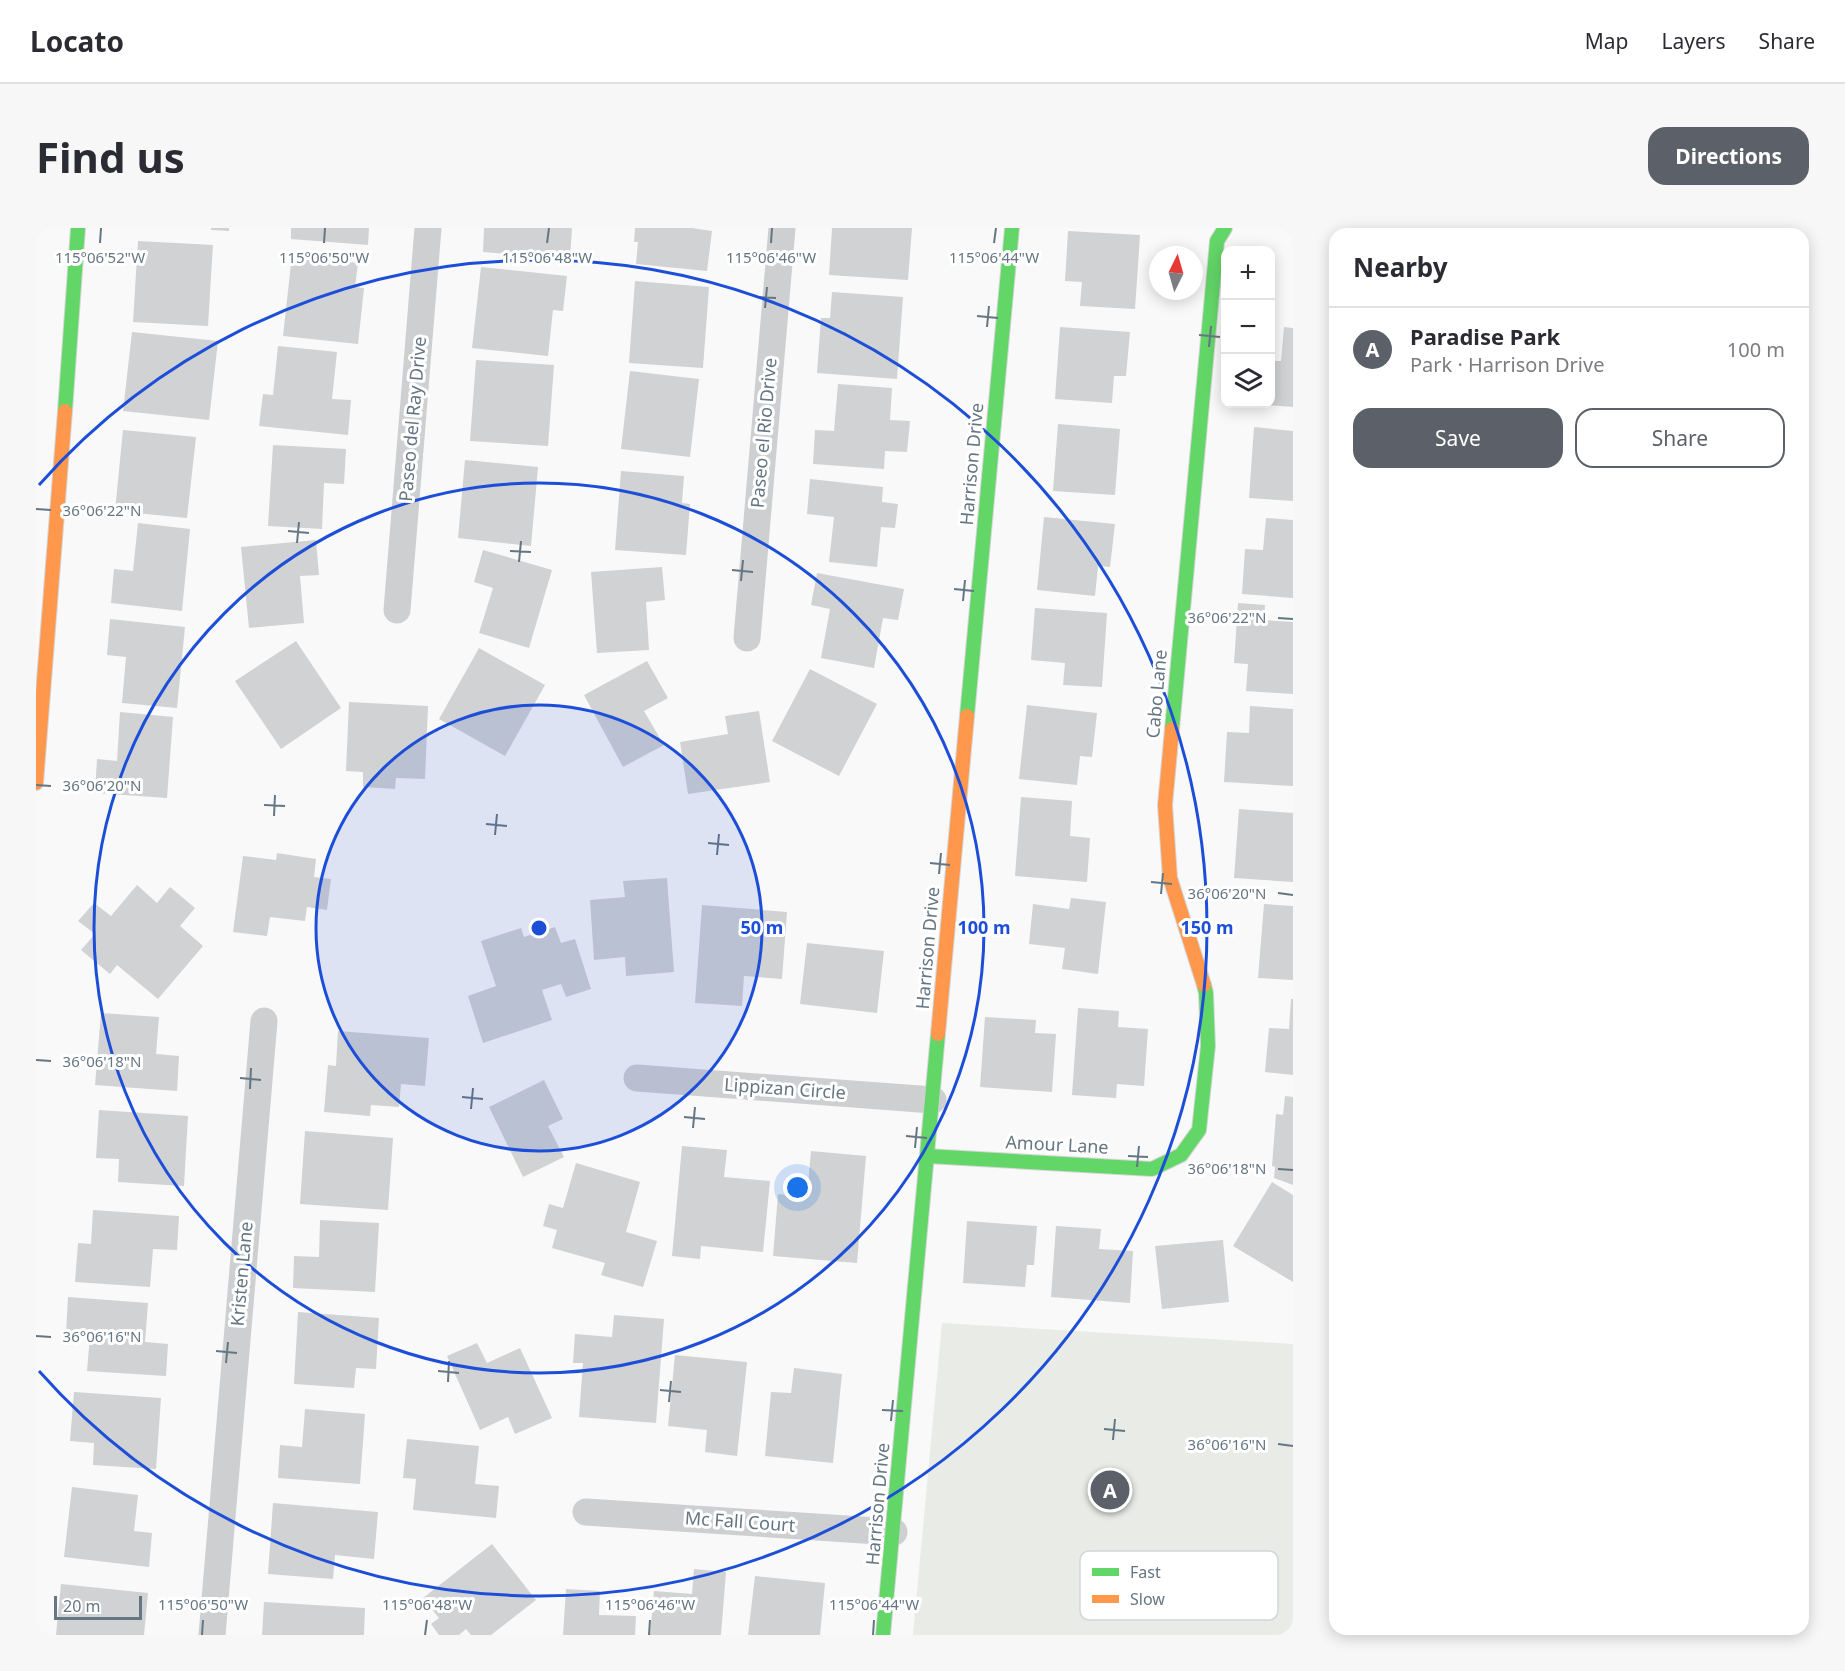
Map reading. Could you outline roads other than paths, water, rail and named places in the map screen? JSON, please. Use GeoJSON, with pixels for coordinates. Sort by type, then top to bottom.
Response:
{"type":"FeatureCollection","features":[{"type":"Feature","properties":{"kind":"street"},"geometry":{"type":"LineString","coordinates":[[36,783],[78,228]]}},
{"type":"Feature","properties":{"kind":"street","name":"Paseo del Ray Drive"},"geometry":{"type":"LineString","coordinates":[[397,610],[428,228]]}},
{"type":"Feature","properties":{"kind":"street","name":"Paseo el Rio Drive"},"geometry":{"type":"LineString","coordinates":[[747,638],[782,228]]}},
{"type":"Feature","properties":{"kind":"street","name":"Harrison Drive"},"geometry":{"type":"LineString","coordinates":[[883,1635],[1012,228]]}},
{"type":"Feature","properties":{"kind":"street","name":"Cabo Lane"},"geometry":{"type":"LineString","coordinates":[[1181,1155],[1198,1130],[1208,1046],[1206,993],[1170,878],[1165,805],[1217,241],[1225,228]]}},
{"type":"Feature","properties":{"kind":"street","name":"Kristen Lane"},"geometry":{"type":"LineString","coordinates":[[212,1635],[264,1021]]}},
{"type":"Feature","properties":{"kind":"street","name":"Lippizan Circle"},"geometry":{"type":"LineString","coordinates":[[637,1078],[933,1100]]}},
{"type":"Feature","properties":{"kind":"street","name":"Amour Lane"},"geometry":{"type":"LineString","coordinates":[[927,1156],[1152,1169],[1181,1155]]}},
{"type":"Feature","properties":{"kind":"street","name":"Mc Fall Court"},"geometry":{"type":"LineString","coordinates":[[586,1512],[894,1532]]}},
{"type":"Feature","properties":{"kind":"place","name":"Paradise Park"},"geometry":{"type":"Point","coordinates":[1110,1490]}}]}
